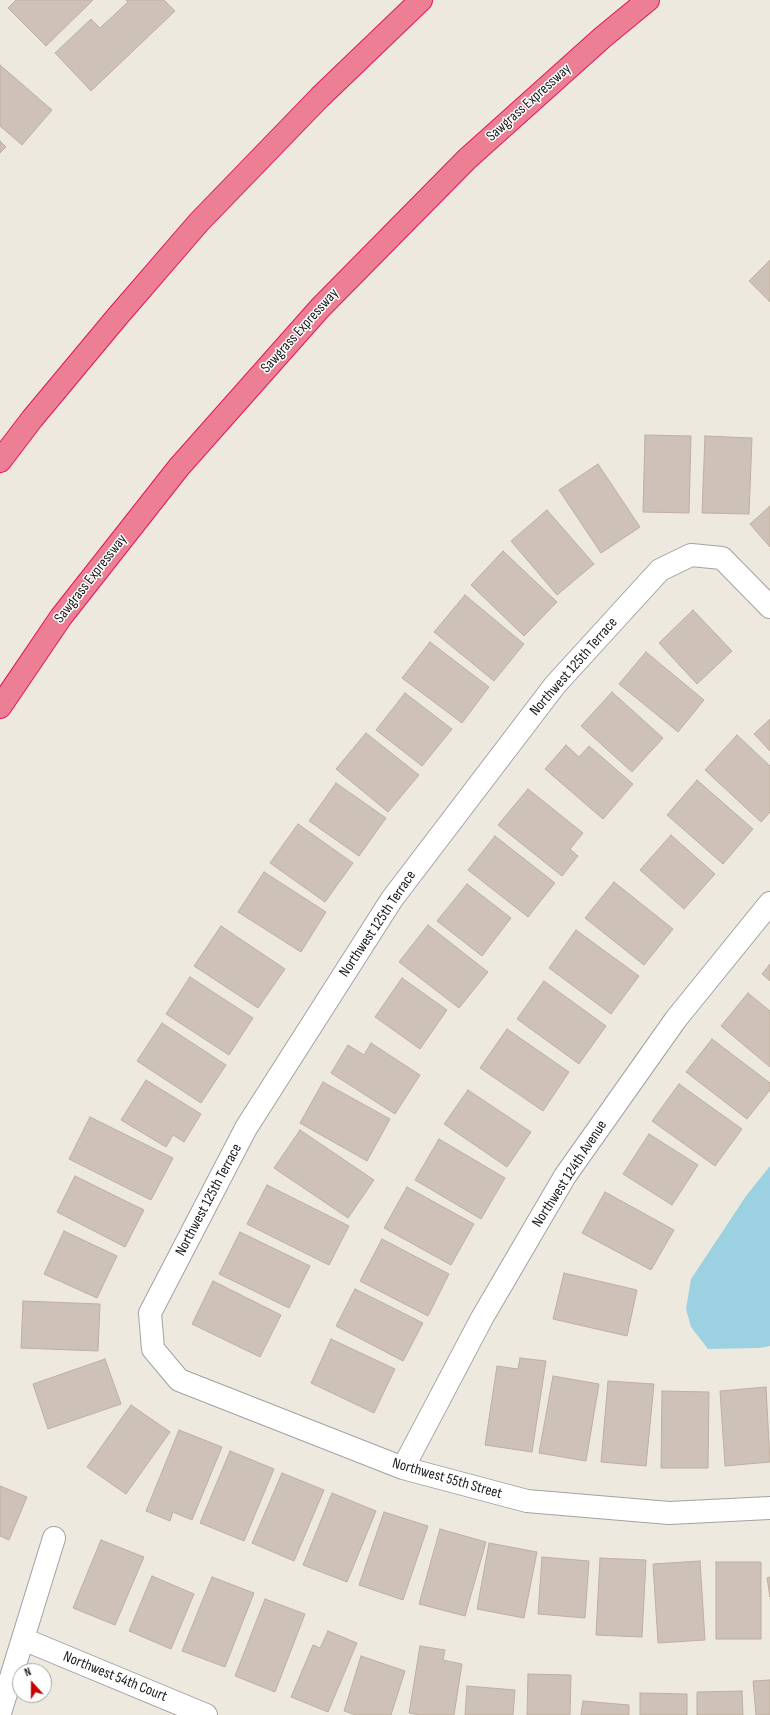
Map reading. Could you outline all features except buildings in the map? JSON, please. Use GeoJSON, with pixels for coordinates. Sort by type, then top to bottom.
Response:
{"type":"FeatureCollection","features":[{"type":"Feature","properties":{"kind":"highway"},"geometry":{"type":"LineString","coordinates":[[0,461],[32,419],[199,222],[320,97],[422,0]]}},
{"type":"Feature","properties":{"kind":"highway","name":"Sawgrass Expressway"},"geometry":{"type":"LineString","coordinates":[[0,707],[61,617],[174,473],[320,308],[468,159],[603,37],[648,0]]}},
{"type":"Feature","properties":{"kind":"street","name":"Northwest 125th Terrace"},"geometry":{"type":"LineString","coordinates":[[153,1349],[150,1313],[246,1128],[392,899],[555,684],[660,570],[691,555],[722,558],[770,607]]}},
{"type":"Feature","properties":{"kind":"street","name":"Northwest 124th Avenue"},"geometry":{"type":"LineString","coordinates":[[402,1468],[482,1318],[565,1176],[676,1019],[770,903]]}},
{"type":"Feature","properties":{"kind":"street","name":"Northwest 55th Street"},"geometry":{"type":"LineString","coordinates":[[153,1349],[179,1380],[402,1468],[527,1501],[669,1513],[770,1508]]}},
{"type":"Feature","properties":{"kind":"street"},"geometry":{"type":"LineString","coordinates":[[0,1713],[54,1538]]}},
{"type":"Feature","properties":{"kind":"street","name":"Northwest 54th Court"},"geometry":{"type":"LineString","coordinates":[[23,1639],[206,1715]]}},
{"type":"Feature","properties":{"kind":"water"},"geometry":{"type":"Polygon","coordinates":[[[770,1166],[770,1346],[760,1348],[708,1349],[691,1327],[686,1309],[691,1279],[746,1196],[770,1166]]]}}]}
